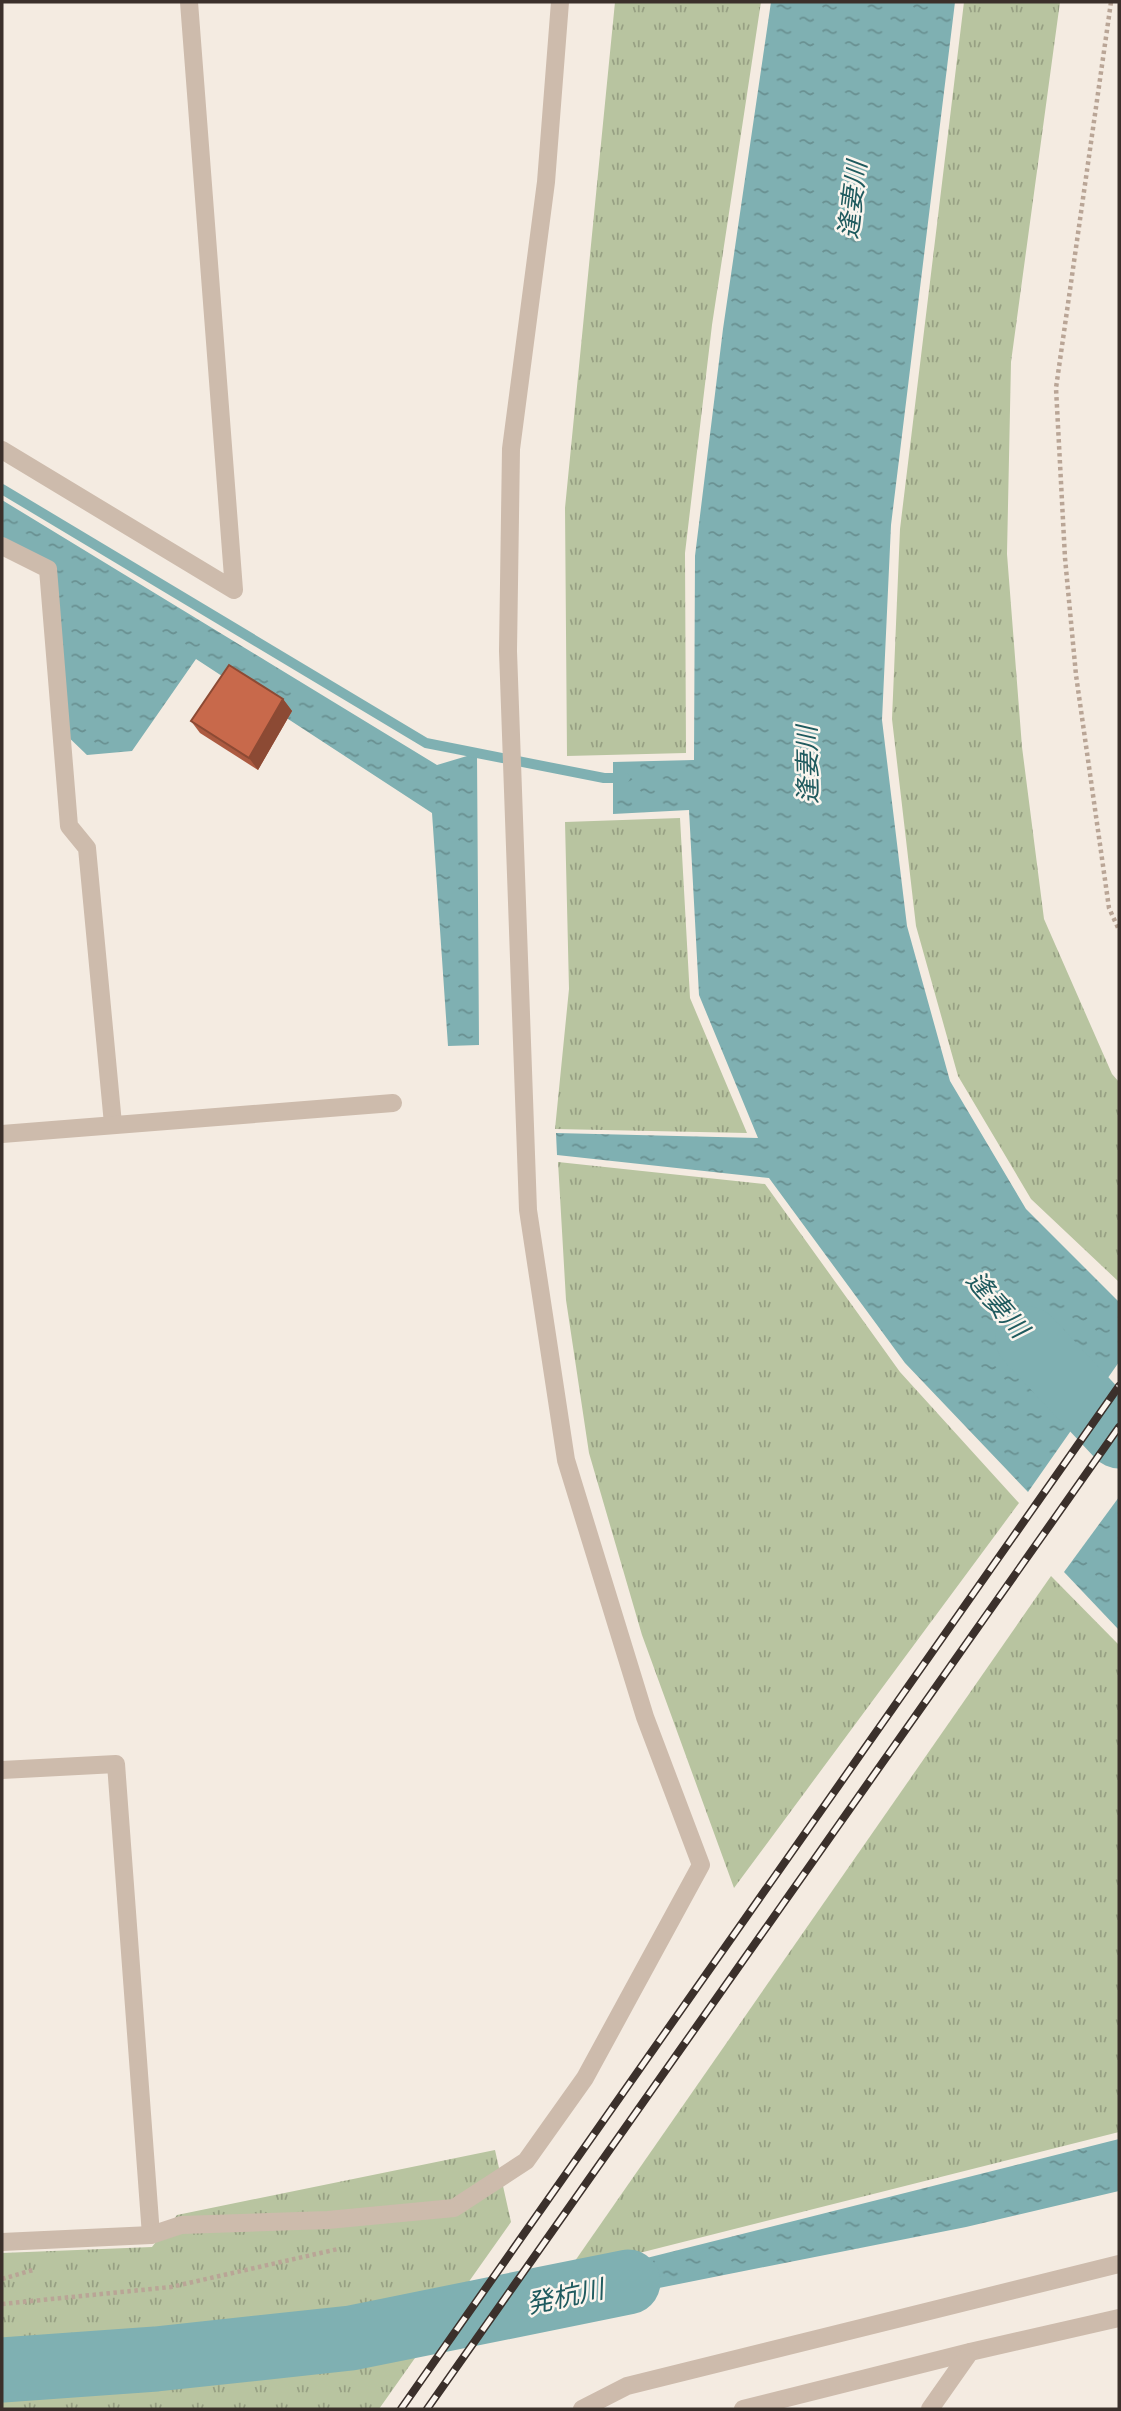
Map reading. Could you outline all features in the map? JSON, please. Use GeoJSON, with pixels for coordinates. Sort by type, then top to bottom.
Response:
{"type":"FeatureCollection","features":[{"type":"Feature","properties":{"kind":"street"},"geometry":{"type":"LineString","coordinates":[[2,450],[234,590],[189,2]]}},
{"type":"Feature","properties":{"kind":"street"},"geometry":{"type":"LineString","coordinates":[[2,2242],[151,2235],[181,2225],[328,2220],[454,2208],[526,2161],[585,2078],[701,1865],[645,1717],[566,1460],[528,1210],[508,652],[511,449],[546,182],[560,2]]}},
{"type":"Feature","properties":{"kind":"street"},"geometry":{"type":"LineString","coordinates":[[2,546],[48,569],[69,826],[87,848],[113,1124]]}},
{"type":"Feature","properties":{"kind":"street"},"geometry":{"type":"LineString","coordinates":[[2,1134],[393,1103]]}},
{"type":"Feature","properties":{"kind":"street"},"geometry":{"type":"LineString","coordinates":[[2,1770],[116,1764],[151,2235]]}},
{"type":"Feature","properties":{"kind":"street"},"geometry":{"type":"LineString","coordinates":[[582,2409],[627,2386],[1119,2264]]}},
{"type":"Feature","properties":{"kind":"street"},"geometry":{"type":"LineString","coordinates":[[743,2409],[1119,2318]]}},
{"type":"Feature","properties":{"kind":"street"},"geometry":{"type":"LineString","coordinates":[[930,2409],[970,2352]]}},
{"type":"Feature","properties":{"kind":"path"},"geometry":{"type":"LineString","coordinates":[[1111,2],[1056,388],[1065,558],[1076,675],[1109,908],[1119,930]]}},
{"type":"Feature","properties":{"kind":"path"},"geometry":{"type":"LineString","coordinates":[[2,2304],[171,2287],[351,2246]]}},
{"type":"Feature","properties":{"kind":"green space"},"geometry":{"type":"Polygon","coordinates":[[[615,2],[761,2],[712,325],[685,553],[686,753],[567,756],[565,508],[615,2]]]}},
{"type":"Feature","properties":{"kind":"green space"},"geometry":{"type":"Polygon","coordinates":[[[964,2],[1060,2],[1011,362],[1007,554],[1022,747],[1044,919],[1112,1074],[1119,1082],[1119,1282],[1031,1199],[958,1076],[916,926],[892,719],[900,529],[964,2]]]}},
{"type":"Feature","properties":{"kind":"green space"},"geometry":{"type":"Polygon","coordinates":[[[680,818],[690,998],[747,1133],[555,1129],[569,989],[565,822],[680,818]]]}},
{"type":"Feature","properties":{"kind":"green space"},"geometry":{"type":"Polygon","coordinates":[[[558,1162],[765,1184],[900,1372],[1019,1503],[734,1888],[642,1635],[589,1453],[566,1300],[558,1162]]]}},
{"type":"Feature","properties":{"kind":"green space"},"geometry":{"type":"Polygon","coordinates":[[[1051,1576],[1119,1645],[1119,2132],[568,2271],[1051,1576]]]}},
{"type":"Feature","properties":{"kind":"green space"},"geometry":{"type":"Polygon","coordinates":[[[495,2150],[511,2222],[379,2409],[2,2409],[2,2253],[152,2247],[177,2215],[495,2150]]]}},
{"type":"Feature","properties":{"kind":"water"},"geometry":{"type":"Polygon","coordinates":[[[771,2],[955,2],[891,525],[882,720],[907,926],[950,1081],[1026,1209],[1119,1302],[1119,1362],[1028,1492],[905,1363],[769,1178],[557,1155],[556,1133],[758,1138],[699,995],[689,810],[613,814],[613,762],[694,760],[695,556],[723,329],[771,2]]]}},
{"type":"Feature","properties":{"kind":"water"},"geometry":{"type":"Polygon","coordinates":[[[2,500],[437,765],[477,753],[479,1045],[448,1046],[432,813],[196,659],[132,751],[87,755],[61,730],[42,560],[2,537],[2,500]]]}},
{"type":"Feature","properties":{"kind":"water"},"geometry":{"type":"Polygon","coordinates":[[[1119,1497],[1119,1630],[1064,1572],[1119,1497]]]}},
{"type":"Feature","properties":{"kind":"water"},"geometry":{"type":"Polygon","coordinates":[[[1119,2139],[1119,2191],[966,2227],[528,2314],[559,2280],[1119,2139]]]}},
{"type":"Feature","properties":{"kind":"building"},"geometry":{"type":"Polygon","coordinates":[[[229,665],[283,699],[249,758],[191,721],[229,665]]]}},
{"type":"Feature","properties":{"kind":"waterway"},"geometry":{"type":"LineString","coordinates":[[2,489],[426,743],[604,778],[625,778]]}},
{"type":"Feature","properties":{"kind":"waterway","name":"逢妻川"},"geometry":{"type":"LineString","coordinates":[[1028,1339],[1119,1436]]}},
{"type":"Feature","properties":{"kind":"waterway","name":"発杭川"},"geometry":{"type":"LineString","coordinates":[[2,2370],[156,2359],[351,2338],[628,2282]]}},
{"type":"Feature","properties":{"kind":"railway"},"geometry":{"type":"LineString","coordinates":[[401,2409],[1119,1386]]}},
{"type":"Feature","properties":{"kind":"railway"},"geometry":{"type":"LineString","coordinates":[[427,2409],[1119,1427]]}}]}
